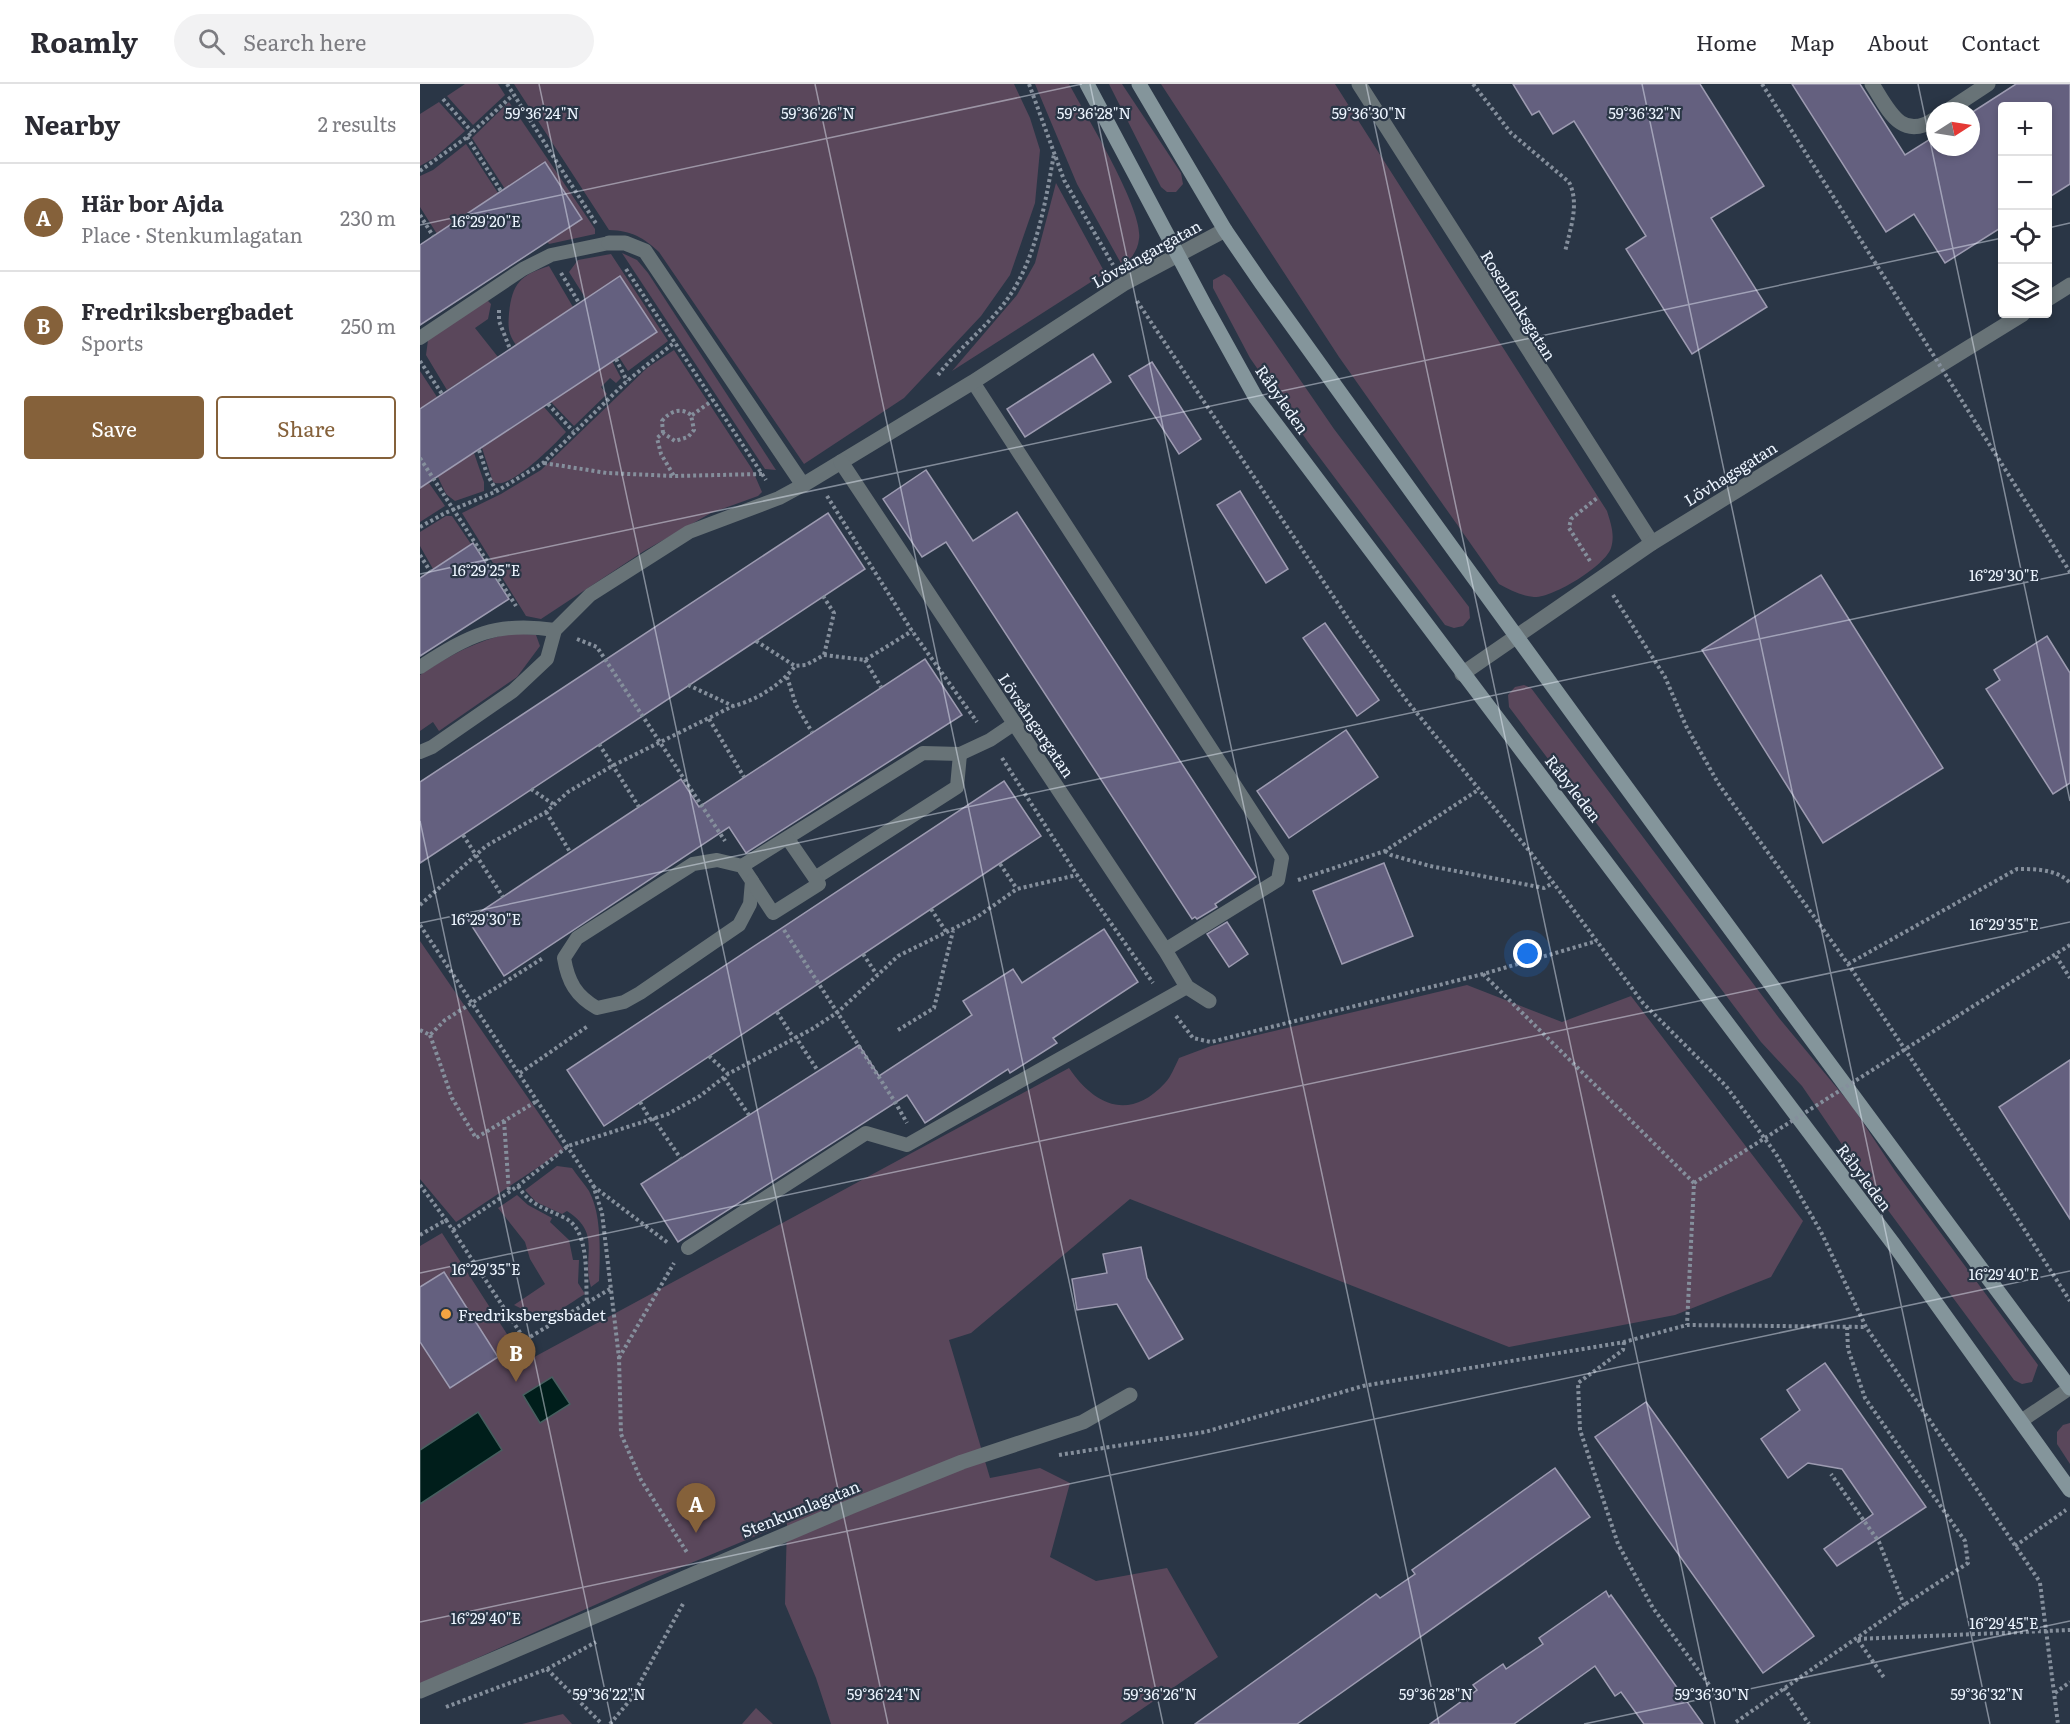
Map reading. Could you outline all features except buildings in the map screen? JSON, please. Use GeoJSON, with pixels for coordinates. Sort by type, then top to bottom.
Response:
{"type":"FeatureCollection","features":[{"type":"Feature","properties":{"kind":"main road","name":"Råbyleden"},"geometry":{"type":"LineString","coordinates":[[1087,84],[1256,398],[1462,674],[1591,839],[1895,1246],[2070,1490]]}},
{"type":"Feature","properties":{"kind":"main road"},"geometry":{"type":"LineString","coordinates":[[1139,84],[1225,230],[1515,637],[2070,1388]]}},
{"type":"Feature","properties":{"kind":"street","name":"Rosenfinksgatan"},"geometry":{"type":"LineString","coordinates":[[1359,84],[1652,543]]}},
{"type":"Feature","properties":{"kind":"street"},"geometry":{"type":"LineString","coordinates":[[1872,84],[1894,119],[1908,127],[1926,125]]}},
{"type":"Feature","properties":{"kind":"street"},"geometry":{"type":"LineString","coordinates":[[1961,102],[1988,84]]}},
{"type":"Feature","properties":{"kind":"street","name":"Lövsångargatan"},"geometry":{"type":"LineString","coordinates":[[803,485],[973,382],[1125,284],[1225,230]]}},
{"type":"Feature","properties":{"kind":"street"},"geometry":{"type":"LineString","coordinates":[[609,243],[625,243],[645,251],[803,485]]}},
{"type":"Feature","properties":{"kind":"street"},"geometry":{"type":"LineString","coordinates":[[2052,296],[2070,285]]}},
{"type":"Feature","properties":{"kind":"street","name":"Lövhagsgatan"},"geometry":{"type":"LineString","coordinates":[[1462,674],[1652,543],[2017,318]]}},
{"type":"Feature","properties":{"kind":"street","name":"Lövsångargatan"},"geometry":{"type":"LineString","coordinates":[[841,462],[1166,950],[1187,987],[1209,1001]]}},
{"type":"Feature","properties":{"kind":"street","name":"Stenkumlagatan"},"geometry":{"type":"LineString","coordinates":[[420,1691],[699,1569],[962,1462],[1083,1422],[1130,1395]]}},
{"type":"Feature","properties":{"kind":"lane"},"geometry":{"type":"LineString","coordinates":[[420,338],[523,269],[551,255],[609,243]]}},
{"type":"Feature","properties":{"kind":"lane"},"geometry":{"type":"LineString","coordinates":[[973,382],[1282,858],[1278,880],[1166,950]]}},
{"type":"Feature","properties":{"kind":"lane"},"geometry":{"type":"LineString","coordinates":[[420,752],[432,747],[513,691],[547,659],[555,630],[590,596],[689,532],[778,498],[803,485]]}},
{"type":"Feature","properties":{"kind":"lane"},"geometry":{"type":"LineString","coordinates":[[420,667],[466,639],[504,627],[524,626],[555,630]]}},
{"type":"Feature","properties":{"kind":"lane"},"geometry":{"type":"LineString","coordinates":[[742,866],[923,753],[960,754],[990,740],[1015,723]]}},
{"type":"Feature","properties":{"kind":"lane"},"geometry":{"type":"LineString","coordinates":[[814,878],[957,787],[960,754]]}},
{"type":"Feature","properties":{"kind":"lane"},"geometry":{"type":"LineString","coordinates":[[752,881],[750,904],[739,925],[640,993],[624,1002],[597,1008],[580,998],[566,974],[564,958],[577,938],[693,864],[717,860],[742,866],[752,881],[773,913],[819,884],[788,839]]}},
{"type":"Feature","properties":{"kind":"lane"},"geometry":{"type":"LineString","coordinates":[[684,1250],[866,1133],[907,1145],[1187,987]]}},
{"type":"Feature","properties":{"kind":"lane"},"geometry":{"type":"LineString","coordinates":[[2021,1421],[2070,1388]]}},
{"type":"Feature","properties":{"kind":"path"},"geometry":{"type":"LineString","coordinates":[[507,84],[778,498]]}},
{"type":"Feature","properties":{"kind":"path"},"geometry":{"type":"LineString","coordinates":[[1029,84],[1064,180],[1125,284],[1358,632],[1407,701],[1553,883],[1643,1003],[1726,1086],[1776,1154],[1821,1232],[1866,1327],[2040,1582]]}},
{"type":"Feature","properties":{"kind":"path"},"geometry":{"type":"LineString","coordinates":[[1473,84],[1511,133],[1569,182],[1574,192],[1574,210],[1565,252]]}},
{"type":"Feature","properties":{"kind":"path"},"geometry":{"type":"LineString","coordinates":[[1762,84],[2070,572]]}},
{"type":"Feature","properties":{"kind":"path"},"geometry":{"type":"LineString","coordinates":[[420,171],[467,137],[513,94]]}},
{"type":"Feature","properties":{"kind":"path"},"geometry":{"type":"LineString","coordinates":[[443,99],[472,132]]}},
{"type":"Feature","properties":{"kind":"path"},"geometry":{"type":"LineString","coordinates":[[467,137],[501,191]]}},
{"type":"Feature","properties":{"kind":"path"},"geometry":{"type":"LineString","coordinates":[[936,381],[951,358],[1013,291],[1030,256],[1046,196],[1054,153]]}},
{"type":"Feature","properties":{"kind":"path"},"geometry":{"type":"LineString","coordinates":[[420,215],[434,236]]}},
{"type":"Feature","properties":{"kind":"path"},"geometry":{"type":"LineString","coordinates":[[551,255],[579,303]]}},
{"type":"Feature","properties":{"kind":"path"},"geometry":{"type":"LineString","coordinates":[[496,287],[500,295],[499,321],[510,349]]}},
{"type":"Feature","properties":{"kind":"path"},"geometry":{"type":"LineString","coordinates":[[420,527],[453,509],[496,491],[543,463],[573,431],[627,381],[675,342]]}},
{"type":"Feature","properties":{"kind":"path"},"geometry":{"type":"LineString","coordinates":[[616,359],[627,381]]}},
{"type":"Feature","properties":{"kind":"path"},"geometry":{"type":"LineString","coordinates":[[420,361],[442,394]]}},
{"type":"Feature","properties":{"kind":"path"},"geometry":{"type":"LineString","coordinates":[[692,415],[713,400]]}},
{"type":"Feature","properties":{"kind":"path"},"geometry":{"type":"LineString","coordinates":[[548,404],[573,431]]}},
{"type":"Feature","properties":{"kind":"path"},"geometry":{"type":"LineString","coordinates":[[678,411],[692,415],[694,430],[688,437],[675,441],[663,433],[661,424],[666,416],[678,411]]}},
{"type":"Feature","properties":{"kind":"path"},"geometry":{"type":"LineString","coordinates":[[663,433],[657,438],[658,445],[674,476]]}},
{"type":"Feature","properties":{"kind":"path"},"geometry":{"type":"LineString","coordinates":[[478,450],[496,491]]}},
{"type":"Feature","properties":{"kind":"path"},"geometry":{"type":"LineString","coordinates":[[420,458],[515,604],[524,626]]}},
{"type":"Feature","properties":{"kind":"path"},"geometry":{"type":"LineString","coordinates":[[543,463],[608,473],[674,476],[762,474]]}},
{"type":"Feature","properties":{"kind":"path"},"geometry":{"type":"LineString","coordinates":[[1615,487],[1570,519],[1569,528],[1665,677],[1686,726],[1718,783],[1848,964],[2008,1203],[2070,1301]]}},
{"type":"Feature","properties":{"kind":"path"},"geometry":{"type":"LineString","coordinates":[[420,555],[430,571]]}},
{"type":"Feature","properties":{"kind":"path"},"geometry":{"type":"LineString","coordinates":[[823,596],[834,613],[824,655]]}},
{"type":"Feature","properties":{"kind":"path"},"geometry":{"type":"LineString","coordinates":[[555,630],[597,647],[742,866]]}},
{"type":"Feature","properties":{"kind":"path"},"geometry":{"type":"LineString","coordinates":[[420,904],[486,846],[546,812],[567,792],[612,766],[661,744],[732,706],[748,703],[787,677],[795,666],[806,664],[824,655],[865,660],[912,631]]}},
{"type":"Feature","properties":{"kind":"path"},"geometry":{"type":"LineString","coordinates":[[756,640],[795,666]]}},
{"type":"Feature","properties":{"kind":"path"},"geometry":{"type":"LineString","coordinates":[[865,660],[881,687]]}},
{"type":"Feature","properties":{"kind":"path"},"geometry":{"type":"LineString","coordinates":[[787,677],[796,705],[812,732]]}},
{"type":"Feature","properties":{"kind":"path"},"geometry":{"type":"LineString","coordinates":[[688,685],[732,706]]}},
{"type":"Feature","properties":{"kind":"path"},"geometry":{"type":"LineString","coordinates":[[709,719],[744,777]]}},
{"type":"Feature","properties":{"kind":"path"},"geometry":{"type":"LineString","coordinates":[[599,744],[639,807]]}},
{"type":"Feature","properties":{"kind":"path"},"geometry":{"type":"LineString","coordinates":[[531,789],[553,804]]}},
{"type":"Feature","properties":{"kind":"path"},"geometry":{"type":"LineString","coordinates":[[1278,880],[1294,881],[1385,851],[1478,790]]}},
{"type":"Feature","properties":{"kind":"path"},"geometry":{"type":"LineString","coordinates":[[546,812],[570,852]]}},
{"type":"Feature","properties":{"kind":"path"},"geometry":{"type":"LineString","coordinates":[[463,835],[503,897]]}},
{"type":"Feature","properties":{"kind":"path"},"geometry":{"type":"LineString","coordinates":[[1385,851],[1390,855],[1473,875],[1544,888],[1553,883]]}},
{"type":"Feature","properties":{"kind":"path"},"geometry":{"type":"LineString","coordinates":[[1000,864],[1017,889]]}},
{"type":"Feature","properties":{"kind":"path"},"geometry":{"type":"LineString","coordinates":[[1848,964],[2017,869],[2040,869],[2065,878],[2070,883]]}},
{"type":"Feature","properties":{"kind":"path"},"geometry":{"type":"LineString","coordinates":[[453,1230],[518,1186],[568,1146],[668,1114],[700,1096],[728,1074],[838,1012],[898,956],[948,934],[1017,889],[1077,875]]}},
{"type":"Feature","properties":{"kind":"path"},"geometry":{"type":"LineString","coordinates":[[930,909],[948,934]]}},
{"type":"Feature","properties":{"kind":"path"},"geometry":{"type":"LineString","coordinates":[[773,913],[896,1102],[915,1140]]}},
{"type":"Feature","properties":{"kind":"path"},"geometry":{"type":"LineString","coordinates":[[420,936],[421,927]]}},
{"type":"Feature","properties":{"kind":"path"},"geometry":{"type":"LineString","coordinates":[[421,927],[520,1073],[592,1185],[602,1213],[619,1358],[621,1434],[641,1480],[699,1569]]}},
{"type":"Feature","properties":{"kind":"path"},"geometry":{"type":"LineString","coordinates":[[898,1030],[934,1008],[953,931]]}},
{"type":"Feature","properties":{"kind":"path"},"geometry":{"type":"LineString","coordinates":[[1166,1000],[1193,1038],[1211,1042],[1483,974],[1597,941]]}},
{"type":"Feature","properties":{"kind":"path"},"geometry":{"type":"LineString","coordinates":[[1694,1183],[2070,945]]}},
{"type":"Feature","properties":{"kind":"path"},"geometry":{"type":"LineString","coordinates":[[863,954],[877,975]]}},
{"type":"Feature","properties":{"kind":"path"},"geometry":{"type":"LineString","coordinates":[[2055,956],[2070,978]]}},
{"type":"Feature","properties":{"kind":"path"},"geometry":{"type":"LineString","coordinates":[[430,1035],[445,1020],[474,1004],[541,958],[564,958]]}},
{"type":"Feature","properties":{"kind":"path"},"geometry":{"type":"LineString","coordinates":[[1483,974],[1694,1183],[1687,1325]]}},
{"type":"Feature","properties":{"kind":"path"},"geometry":{"type":"LineString","coordinates":[[520,1073],[591,1024],[597,1008]]}},
{"type":"Feature","properties":{"kind":"path"},"geometry":{"type":"LineString","coordinates":[[777,1012],[818,1071]]}},
{"type":"Feature","properties":{"kind":"path"},"geometry":{"type":"LineString","coordinates":[[420,1030],[430,1035],[452,1098],[476,1138],[537,1101]]}},
{"type":"Feature","properties":{"kind":"path"},"geometry":{"type":"LineString","coordinates":[[709,1056],[728,1074]]}},
{"type":"Feature","properties":{"kind":"path"},"geometry":{"type":"LineString","coordinates":[[724,1078],[749,1115]]}},
{"type":"Feature","properties":{"kind":"path"},"geometry":{"type":"LineString","coordinates":[[640,1102],[681,1159]]}},
{"type":"Feature","properties":{"kind":"path"},"geometry":{"type":"LineString","coordinates":[[504,1121],[509,1192]]}},
{"type":"Feature","properties":{"kind":"path"},"geometry":{"type":"LineString","coordinates":[[420,1185],[453,1230],[525,1340],[610,1289]]}},
{"type":"Feature","properties":{"kind":"path"},"geometry":{"type":"LineString","coordinates":[[592,1185],[684,1250],[619,1358]]}},
{"type":"Feature","properties":{"kind":"path"},"geometry":{"type":"LineString","coordinates":[[518,1186],[532,1203],[566,1217],[576,1227],[582,1242],[587,1303]]}},
{"type":"Feature","properties":{"kind":"path"},"geometry":{"type":"LineString","coordinates":[[420,1235],[446,1220]]}},
{"type":"Feature","properties":{"kind":"path"},"geometry":{"type":"LineString","coordinates":[[1052,1456],[1205,1432],[1363,1386],[1624,1342],[1687,1325],[1866,1327]]}},
{"type":"Feature","properties":{"kind":"path"},"geometry":{"type":"LineString","coordinates":[[1736,1722],[1968,1563],[1965,1541],[1865,1398],[1848,1349],[1847,1327]]}},
{"type":"Feature","properties":{"kind":"path"},"geometry":{"type":"LineString","coordinates":[[1866,1327],[2040,1582],[2058,1724]]}},
{"type":"Feature","properties":{"kind":"path"},"geometry":{"type":"LineString","coordinates":[[1624,1342],[1623,1350],[1578,1383],[1580,1430],[1618,1545],[1653,1608],[1718,1697]]}},
{"type":"Feature","properties":{"kind":"path"},"geometry":{"type":"LineString","coordinates":[[1831,1474],[1879,1542],[1904,1605]]}},
{"type":"Feature","properties":{"kind":"path"},"geometry":{"type":"LineString","coordinates":[[2015,1546],[2067,1509]]}},
{"type":"Feature","properties":{"kind":"path"},"geometry":{"type":"LineString","coordinates":[[610,1724],[631,1699],[685,1601]]}},
{"type":"Feature","properties":{"kind":"path"},"geometry":{"type":"LineString","coordinates":[[1858,1640],[2070,1630]]}},
{"type":"Feature","properties":{"kind":"path"},"geometry":{"type":"LineString","coordinates":[[1858,1640],[1885,1679]]}},
{"type":"Feature","properties":{"kind":"path"},"geometry":{"type":"LineString","coordinates":[[440,1709],[547,1669],[602,1724]]}},
{"type":"Feature","properties":{"kind":"path"},"geometry":{"type":"LineString","coordinates":[[2054,1693],[2070,1682]]}},
{"type":"Feature","properties":{"kind":"path"},"geometry":{"type":"LineString","coordinates":[[1784,1688],[1809,1724]]}},
{"type":"Feature","properties":{"kind":"shaded area"},"geometry":{"type":"Polygon","coordinates":[[[465,84],[498,84],[505,95],[473,125],[447,96],[465,84]]]}},
{"type":"Feature","properties":{"kind":"shaded area"},"geometry":{"type":"Polygon","coordinates":[[[514,84],[1014,84],[1030,118],[1040,150],[1035,203],[1010,275],[981,316],[904,398],[804,464],[659,252],[637,236],[609,230],[514,84]]]}},
{"type":"Feature","properties":{"kind":"shaded area"},"geometry":{"type":"Polygon","coordinates":[[[1035,84],[1069,84],[1123,185],[1138,225],[1139,239],[1134,254],[1123,267],[1077,184],[1035,84]]]}},
{"type":"Feature","properties":{"kind":"shaded area"},"geometry":{"type":"Polygon","coordinates":[[[1109,84],[1122,84],[1181,173],[1183,184],[1176,192],[1167,192],[1161,187],[1109,84]]]}},
{"type":"Feature","properties":{"kind":"shaded area"},"geometry":{"type":"Polygon","coordinates":[[[1161,84],[1335,84],[1607,511],[1613,539],[1611,548],[1589,572],[1565,587],[1543,596],[1525,595],[1499,584],[1339,357],[1161,84]]]}},
{"type":"Feature","properties":{"kind":"shaded area"},"geometry":{"type":"Polygon","coordinates":[[[439,102],[465,131],[434,158],[420,166],[420,114],[439,102]]]}},
{"type":"Feature","properties":{"kind":"shaded area"},"geometry":{"type":"Polygon","coordinates":[[[509,102],[595,229],[595,234],[549,244],[505,189],[472,138],[509,102]]]}},
{"type":"Feature","properties":{"kind":"shaded area"},"geometry":{"type":"Polygon","coordinates":[[[466,144],[498,193],[437,234],[420,207],[420,176],[433,170],[466,144]]]}},
{"type":"Feature","properties":{"kind":"shaded area"},"geometry":{"type":"Polygon","coordinates":[[[1056,183],[1105,273],[952,371],[1017,295],[1035,263],[1056,183]]]}},
{"type":"Feature","properties":{"kind":"shaded area"},"geometry":{"type":"Polygon","coordinates":[[[622,253],[637,260],[648,273],[776,470],[765,469],[622,253]]]}},
{"type":"Feature","properties":{"kind":"shaded area"},"geometry":{"type":"Polygon","coordinates":[[[611,254],[668,341],[628,371],[619,357],[656,332],[620,276],[586,299],[569,272],[578,260],[611,254]]]}},
{"type":"Feature","properties":{"kind":"shaded area"},"geometry":{"type":"Polygon","coordinates":[[[549,266],[573,307],[516,345],[510,334],[509,322],[512,295],[524,277],[549,266]]]}},
{"type":"Feature","properties":{"kind":"shaded area"},"geometry":{"type":"Polygon","coordinates":[[[1224,274],[1230,278],[1334,429],[1469,607],[1470,618],[1463,626],[1454,628],[1445,625],[1308,442],[1250,358],[1213,288],[1213,280],[1224,274]]]}},
{"type":"Feature","properties":{"kind":"shaded area"},"geometry":{"type":"Polygon","coordinates":[[[487,300],[491,304],[488,319],[475,328],[498,357],[447,390],[426,355],[428,340],[487,300]]]}},
{"type":"Feature","properties":{"kind":"shaded area"},"geometry":{"type":"Polygon","coordinates":[[[674,350],[752,469],[762,492],[758,496],[711,513],[644,551],[541,619],[526,616],[462,513],[501,494],[541,470],[647,368],[674,350]]]}},
{"type":"Feature","properties":{"kind":"shaded area"},"geometry":{"type":"Polygon","coordinates":[[[612,361],[621,378],[616,383],[610,378],[601,387],[607,394],[574,426],[551,402],[612,361]]]}},
{"type":"Feature","properties":{"kind":"shaded area"},"geometry":{"type":"Polygon","coordinates":[[[420,371],[437,397],[420,409],[420,371]]]}},
{"type":"Feature","properties":{"kind":"shaded area"},"geometry":{"type":"Polygon","coordinates":[[[544,407],[566,432],[520,474],[500,483],[493,482],[482,448],[544,407]]]}},
{"type":"Feature","properties":{"kind":"shaded area"},"geometry":{"type":"Polygon","coordinates":[[[420,439],[443,473],[474,453],[484,482],[484,491],[455,501],[446,494],[420,439]]]}},
{"type":"Feature","properties":{"kind":"shaded area"},"geometry":{"type":"Polygon","coordinates":[[[429,483],[445,506],[420,522],[420,488],[429,483]]]}},
{"type":"Feature","properties":{"kind":"shaded area"},"geometry":{"type":"Polygon","coordinates":[[[446,516],[452,516],[471,544],[433,569],[420,546],[420,532],[446,516]]]}},
{"type":"Feature","properties":{"kind":"shaded area"},"geometry":{"type":"Polygon","coordinates":[[[513,633],[536,635],[540,646],[517,677],[439,731],[433,722],[420,731],[420,675],[465,649],[513,633]]]}},
{"type":"Feature","properties":{"kind":"shaded area"},"geometry":{"type":"Polygon","coordinates":[[[1524,685],[1531,688],[1779,1018],[1852,1106],[1895,1171],[2038,1365],[2032,1382],[2022,1384],[2014,1380],[1873,1190],[1802,1086],[1761,1042],[1509,707],[1508,695],[1515,687],[1524,685]]]}},
{"type":"Feature","properties":{"kind":"shaded area"},"geometry":{"type":"Polygon","coordinates":[[[420,941],[564,1150],[456,1222],[420,1179],[420,941]]]}},
{"type":"Feature","properties":{"kind":"shaded area"},"geometry":{"type":"Polygon","coordinates":[[[1467,985],[1562,1022],[1631,996],[1803,1221],[1771,1277],[1675,1315],[1509,1347],[1130,1199],[971,1333],[949,1340],[990,1478],[1040,1468],[1070,1483],[1050,1557],[1096,1581],[1167,1568],[1218,1657],[1120,1724],[831,1724],[816,1678],[785,1604],[787,1523],[648,1581],[420,1684],[420,1246],[442,1233],[525,1362],[1069,1068],[1089,1091],[1101,1099],[1113,1104],[1125,1105],[1152,1095],[1167,1081],[1179,1058],[1211,1046],[1467,985]]]}},
{"type":"Feature","properties":{"kind":"shaded area"},"geometry":{"type":"Polygon","coordinates":[[[557,1166],[572,1168],[589,1191],[596,1211],[599,1235],[599,1281],[591,1287],[588,1265],[589,1246],[585,1228],[567,1211],[562,1214],[536,1202],[525,1190],[557,1166]]]}},
{"type":"Feature","properties":{"kind":"shaded area"},"geometry":{"type":"Polygon","coordinates":[[[517,1195],[528,1205],[552,1218],[550,1222],[569,1240],[573,1260],[579,1260],[578,1283],[585,1294],[551,1314],[536,1314],[514,1305],[545,1284],[530,1259],[525,1242],[498,1208],[517,1195]]]}},
{"type":"Feature","properties":{"kind":"shaded area"},"geometry":{"type":"Polygon","coordinates":[[[552,1377],[570,1404],[540,1423],[523,1395],[552,1377]]]}},
{"type":"Feature","properties":{"kind":"shaded area"},"geometry":{"type":"Polygon","coordinates":[[[478,1412],[502,1450],[420,1504],[420,1450],[478,1412]]]}},
{"type":"Feature","properties":{"kind":"shaded area"},"geometry":{"type":"Polygon","coordinates":[[[2070,1423],[2070,1464],[2057,1444],[2057,1432],[2063,1425],[2070,1423]]]}},
{"type":"Feature","properties":{"kind":"shaded area"},"geometry":{"type":"Polygon","coordinates":[[[756,1708],[773,1724],[742,1724],[756,1708]]]}},
{"type":"Feature","properties":{"kind":"shaded area"},"geometry":{"type":"Polygon","coordinates":[[[563,1714],[572,1724],[522,1724],[563,1714]]]}},
{"type":"Feature","properties":{"kind":"place","name":"Fredriksbergsbadet"},"geometry":{"type":"Point","coordinates":[446,1314]}},
{"type":"Feature","properties":{"kind":"place","name":"Fredriksbergbadet"},"geometry":{"type":"Point","coordinates":[516,1382]}},
{"type":"Feature","properties":{"kind":"place","name":"Här bor Ajda"},"geometry":{"type":"Point","coordinates":[696,1533]}}]}
